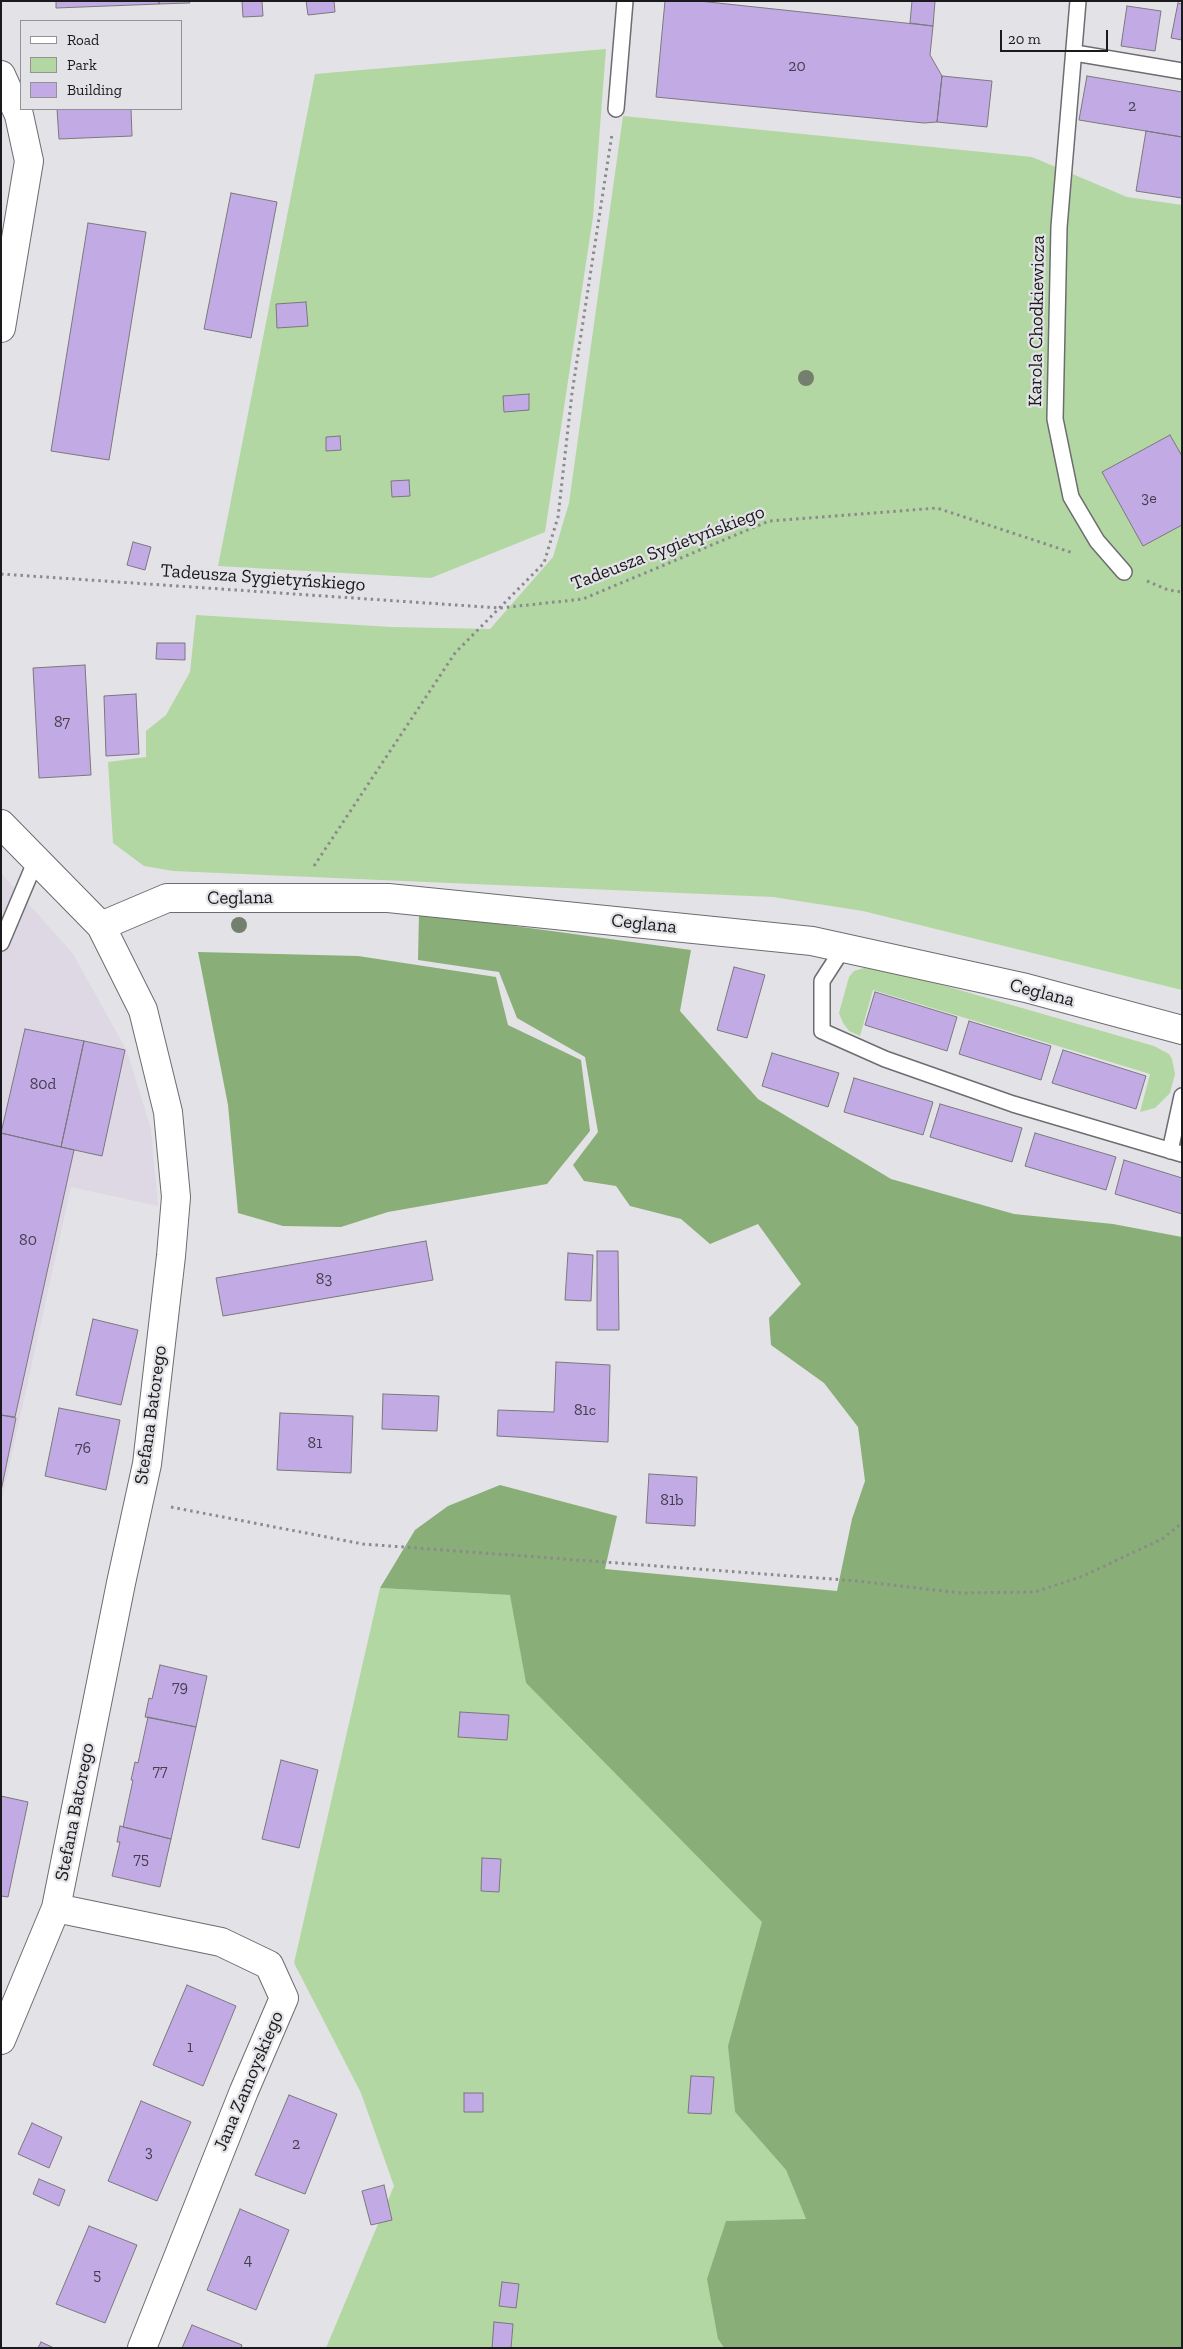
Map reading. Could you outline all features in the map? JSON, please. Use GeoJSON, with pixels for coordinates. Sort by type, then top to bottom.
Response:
{"type":"FeatureCollection","features":[{"type":"Feature","properties":{"kind":"street"},"geometry":{"type":"LineString","coordinates":[[1,75],[19,115],[29,161],[1,328]]}},
{"type":"Feature","properties":{"kind":"street","name":"Stefana Batorego"},"geometry":{"type":"LineString","coordinates":[[1,824],[101,926],[143,1010],[168,1112],[176,1197],[147,1464],[56,1908],[1,2040]]}},
{"type":"Feature","properties":{"kind":"street","name":"Ceglana"},"geometry":{"type":"LineString","coordinates":[[101,926],[167,898],[388,898],[812,940],[1026,988],[1182,1030]]}},
{"type":"Feature","properties":{"kind":"street","name":"Jana Zamoyskiego"},"geometry":{"type":"LineString","coordinates":[[56,1908],[220,1942],[269,1965],[284,1998],[244,2091],[142,2348]]}},
{"type":"Feature","properties":{"kind":"lane"},"geometry":{"type":"LineString","coordinates":[[616,109],[625,1]]}},
{"type":"Feature","properties":{"kind":"lane","name":"Karola Chodkiewicza"},"geometry":{"type":"LineString","coordinates":[[1078,1],[1059,227],[1055,419],[1071,496],[1098,541],[1124,572]]}},
{"type":"Feature","properties":{"kind":"lane"},"geometry":{"type":"LineString","coordinates":[[1075,52],[1182,71]]}},
{"type":"Feature","properties":{"kind":"lane"},"geometry":{"type":"LineString","coordinates":[[1,943],[36,860]]}},
{"type":"Feature","properties":{"kind":"lane"},"geometry":{"type":"LineString","coordinates":[[844,947],[822,981],[822,1031],[885,1059],[995,1097],[1176,1153],[1182,1096]]}},
{"type":"Feature","properties":{"kind":"path"},"geometry":{"type":"LineString","coordinates":[[294,897],[455,653],[544,563],[558,517],[572,393],[616,109]]}},
{"type":"Feature","properties":{"kind":"path","name":"Tadeusza Sygietyńskiego"},"geometry":{"type":"LineString","coordinates":[[1,574],[500,608],[583,599],[769,521],[937,508],[1076,554]]}},
{"type":"Feature","properties":{"kind":"path"},"geometry":{"type":"LineString","coordinates":[[1124,572],[1168,590],[1182,592]]}},
{"type":"Feature","properties":{"kind":"path"},"geometry":{"type":"LineString","coordinates":[[138,1501],[364,1544],[858,1581],[961,1593],[1035,1592],[1083,1576],[1154,1543],[1182,1523]]}},
{"type":"Feature","properties":{"kind":"shaded area"},"geometry":{"type":"Polygon","coordinates":[[[1,873],[73,954],[127,1051],[151,1129],[158,1206],[71,1187],[1,1503],[1,873]]]}},
{"type":"Feature","properties":{"kind":"shaded area"},"geometry":{"type":"Polygon","coordinates":[[[419,913],[691,950],[680,1011],[758,1099],[891,1179],[1014,1214],[1113,1224],[1182,1237],[1182,2348],[724,2348],[718,2339],[707,2279],[726,2221],[806,2219],[786,2170],[735,2112],[728,2046],[762,1922],[526,1683],[510,1595],[380,1588],[415,1530],[448,1506],[500,1485],[617,1516],[605,1569],[837,1591],[852,1519],[865,1481],[858,1427],[824,1383],[771,1345],[769,1318],[801,1284],[758,1224],[710,1244],[681,1219],[630,1206],[616,1186],[584,1181],[573,1165],[598,1132],[585,1057],[517,1018],[499,972],[418,960],[419,913]]]}},
{"type":"Feature","properties":{"kind":"shaded area"},"geometry":{"type":"Polygon","coordinates":[[[198,952],[358,956],[496,977],[508,1025],[581,1060],[590,1131],[547,1184],[388,1212],[341,1227],[283,1226],[238,1213],[228,1105],[198,952]]]}},
{"type":"Feature","properties":{"kind":"green space"},"geometry":{"type":"Polygon","coordinates":[[[606,49],[593,217],[545,532],[431,578],[218,566],[315,74],[606,49]]]}},
{"type":"Feature","properties":{"kind":"green space"},"geometry":{"type":"Polygon","coordinates":[[[623,116],[1032,157],[1127,197],[1182,205],[1182,990],[863,911],[773,897],[173,871],[144,866],[113,843],[108,762],[146,757],[146,731],[166,715],[190,672],[196,615],[391,627],[490,629],[553,557],[569,503],[623,116]]]}},
{"type":"Feature","properties":{"kind":"green space"},"geometry":{"type":"Polygon","coordinates":[[[867,967],[935,983],[1154,1046],[1169,1054],[1172,1059],[1175,1074],[1170,1093],[1155,1108],[1140,1112],[1150,1074],[873,990],[860,1036],[849,1031],[839,1013],[849,977],[854,971],[867,967]]]}},
{"type":"Feature","properties":{"kind":"green space"},"geometry":{"type":"Polygon","coordinates":[[[380,1588],[511,1595],[526,1683],[763,1922],[729,2046],[735,2112],[786,2170],[806,2219],[718,2339],[724,2348],[326,2348],[394,2186],[361,2093],[294,1963],[380,1588]]]}},
{"type":"Feature","properties":{"kind":"building"},"geometry":{"type":"Polygon","coordinates":[[[56,1],[159,1],[159,4],[56,8],[56,1]]]}},
{"type":"Feature","properties":{"kind":"building"},"geometry":{"type":"Polygon","coordinates":[[[159,1],[189,1],[190,3],[159,4],[159,1]]]}},
{"type":"Feature","properties":{"kind":"building"},"geometry":{"type":"Polygon","coordinates":[[[242,1],[262,1],[263,16],[243,17],[242,1]]]}},
{"type":"Feature","properties":{"kind":"building"},"geometry":{"type":"Polygon","coordinates":[[[306,1],[334,1],[335,12],[308,15],[306,1]]]}},
{"type":"Feature","properties":{"kind":"building"},"geometry":{"type":"Polygon","coordinates":[[[665,1],[699,1],[933,26],[930,55],[942,76],[937,122],[924,123],[656,97],[665,1]]]}},
{"type":"Feature","properties":{"kind":"building"},"geometry":{"type":"Polygon","coordinates":[[[912,1],[935,1],[933,26],[910,23],[912,1]]]}},
{"type":"Feature","properties":{"kind":"building"},"geometry":{"type":"Polygon","coordinates":[[[1178,3],[1182,4],[1182,40],[1171,38],[1178,3]]]}},
{"type":"Feature","properties":{"kind":"building"},"geometry":{"type":"Polygon","coordinates":[[[1127,6],[1161,11],[1155,51],[1121,46],[1127,6]]]}},
{"type":"Feature","properties":{"kind":"building"},"geometry":{"type":"Polygon","coordinates":[[[942,76],[992,81],[987,127],[937,122],[942,76]]]}},
{"type":"Feature","properties":{"kind":"building"},"geometry":{"type":"Polygon","coordinates":[[[1087,76],[1182,92],[1182,137],[1079,120],[1087,76]]]}},
{"type":"Feature","properties":{"kind":"building"},"geometry":{"type":"Polygon","coordinates":[[[57,110],[131,110],[132,136],[59,139],[57,110]]]}},
{"type":"Feature","properties":{"kind":"building"},"geometry":{"type":"Polygon","coordinates":[[[1146,131],[1182,137],[1182,198],[1136,191],[1146,131]]]}},
{"type":"Feature","properties":{"kind":"building"},"geometry":{"type":"Polygon","coordinates":[[[231,193],[277,202],[251,338],[204,329],[231,193]]]}},
{"type":"Feature","properties":{"kind":"building"},"geometry":{"type":"Polygon","coordinates":[[[88,223],[146,232],[109,460],[51,451],[88,223]]]}},
{"type":"Feature","properties":{"kind":"building"},"geometry":{"type":"Polygon","coordinates":[[[306,302],[308,326],[277,328],[276,304],[306,302]]]}},
{"type":"Feature","properties":{"kind":"building"},"geometry":{"type":"Polygon","coordinates":[[[529,394],[529,410],[504,412],[503,396],[529,394]]]}},
{"type":"Feature","properties":{"kind":"building"},"geometry":{"type":"Polygon","coordinates":[[[1170,435],[1182,456],[1182,525],[1143,546],[1102,472],[1170,435]]]}},
{"type":"Feature","properties":{"kind":"building"},"geometry":{"type":"Polygon","coordinates":[[[340,436],[341,450],[326,451],[326,437],[340,436]]]}},
{"type":"Feature","properties":{"kind":"building"},"geometry":{"type":"Polygon","coordinates":[[[409,480],[410,496],[392,497],[391,481],[409,480]]]}},
{"type":"Feature","properties":{"kind":"building"},"geometry":{"type":"Polygon","coordinates":[[[133,542],[151,547],[145,570],[127,565],[133,542]]]}},
{"type":"Feature","properties":{"kind":"building"},"geometry":{"type":"Polygon","coordinates":[[[157,643],[185,643],[185,660],[156,659],[157,643]]]}},
{"type":"Feature","properties":{"kind":"building"},"geometry":{"type":"Polygon","coordinates":[[[85,665],[91,775],[39,778],[33,668],[85,665]]]}},
{"type":"Feature","properties":{"kind":"building"},"geometry":{"type":"Polygon","coordinates":[[[136,694],[139,754],[106,756],[104,696],[136,694]]]}},
{"type":"Feature","properties":{"kind":"building"},"geometry":{"type":"Polygon","coordinates":[[[734,967],[765,975],[747,1038],[717,1030],[734,967]]]}},
{"type":"Feature","properties":{"kind":"building"},"geometry":{"type":"Polygon","coordinates":[[[875,992],[957,1017],[947,1051],[865,1025],[875,992]]]}},
{"type":"Feature","properties":{"kind":"building"},"geometry":{"type":"Polygon","coordinates":[[[969,1021],[1051,1046],[1041,1080],[959,1054],[969,1021]]]}},
{"type":"Feature","properties":{"kind":"building"},"geometry":{"type":"Polygon","coordinates":[[[25,1029],[84,1041],[61,1147],[1,1133],[25,1029]]]}},
{"type":"Feature","properties":{"kind":"building"},"geometry":{"type":"Polygon","coordinates":[[[84,1041],[125,1050],[102,1156],[61,1147],[84,1041]]]}},
{"type":"Feature","properties":{"kind":"building"},"geometry":{"type":"Polygon","coordinates":[[[1063,1050],[1146,1076],[1136,1109],[1052,1083],[1063,1050]]]}},
{"type":"Feature","properties":{"kind":"building"},"geometry":{"type":"Polygon","coordinates":[[[772,1053],[839,1073],[828,1107],[762,1086],[772,1053]]]}},
{"type":"Feature","properties":{"kind":"building"},"geometry":{"type":"Polygon","coordinates":[[[854,1078],[933,1102],[923,1135],[844,1112],[854,1078]]]}},
{"type":"Feature","properties":{"kind":"building"},"geometry":{"type":"Polygon","coordinates":[[[940,1104],[1022,1128],[1012,1162],[930,1137],[940,1104]]]}},
{"type":"Feature","properties":{"kind":"building"},"geometry":{"type":"Polygon","coordinates":[[[1,1133],[74,1150],[15,1417],[1,1415],[1,1133]]]}},
{"type":"Feature","properties":{"kind":"building"},"geometry":{"type":"Polygon","coordinates":[[[1035,1133],[1116,1157],[1106,1190],[1025,1166],[1035,1133]]]}},
{"type":"Feature","properties":{"kind":"building"},"geometry":{"type":"Polygon","coordinates":[[[1124,1160],[1182,1178],[1182,1214],[1115,1194],[1124,1160]]]}},
{"type":"Feature","properties":{"kind":"building"},"geometry":{"type":"Polygon","coordinates":[[[426,1241],[433,1280],[223,1316],[216,1278],[426,1241]]]}},
{"type":"Feature","properties":{"kind":"building"},"geometry":{"type":"Polygon","coordinates":[[[597,1251],[618,1251],[619,1330],[597,1330],[597,1251]]]}},
{"type":"Feature","properties":{"kind":"building"},"geometry":{"type":"Polygon","coordinates":[[[568,1253],[593,1255],[591,1301],[565,1300],[568,1253]]]}},
{"type":"Feature","properties":{"kind":"building"},"geometry":{"type":"Polygon","coordinates":[[[93,1319],[138,1330],[121,1405],[76,1395],[93,1319]]]}},
{"type":"Feature","properties":{"kind":"building"},"geometry":{"type":"Polygon","coordinates":[[[556,1362],[610,1365],[608,1442],[497,1436],[498,1410],[554,1412],[556,1362]]]}},
{"type":"Feature","properties":{"kind":"building"},"geometry":{"type":"Polygon","coordinates":[[[383,1394],[439,1396],[437,1431],[382,1429],[383,1394]]]}},
{"type":"Feature","properties":{"kind":"building"},"geometry":{"type":"Polygon","coordinates":[[[59,1408],[120,1420],[106,1490],[45,1476],[59,1408]]]}},
{"type":"Feature","properties":{"kind":"building"},"geometry":{"type":"Polygon","coordinates":[[[280,1413],[353,1416],[351,1473],[277,1470],[280,1413]]]}},
{"type":"Feature","properties":{"kind":"building"},"geometry":{"type":"Polygon","coordinates":[[[1,1415],[16,1418],[1,1491],[1,1415]]]}},
{"type":"Feature","properties":{"kind":"building"},"geometry":{"type":"Polygon","coordinates":[[[649,1474],[697,1477],[695,1526],[646,1523],[649,1474]]]}},
{"type":"Feature","properties":{"kind":"building"},"geometry":{"type":"Polygon","coordinates":[[[160,1665],[207,1676],[196,1727],[145,1717],[149,1698],[152,1699],[160,1665]]]}},
{"type":"Feature","properties":{"kind":"building"},"geometry":{"type":"Polygon","coordinates":[[[460,1712],[509,1715],[507,1740],[458,1737],[460,1712]]]}},
{"type":"Feature","properties":{"kind":"building"},"geometry":{"type":"Polygon","coordinates":[[[148,1717],[196,1727],[171,1839],[123,1827],[135,1762],[138,1763],[148,1717]]]}},
{"type":"Feature","properties":{"kind":"building"},"geometry":{"type":"Polygon","coordinates":[[[281,1760],[318,1770],[299,1848],[262,1839],[281,1760]]]}},
{"type":"Feature","properties":{"kind":"building"},"geometry":{"type":"Polygon","coordinates":[[[1,1796],[28,1802],[8,1897],[1,1896],[1,1796]]]}},
{"type":"Feature","properties":{"kind":"building"},"geometry":{"type":"Polygon","coordinates":[[[120,1826],[171,1839],[160,1887],[112,1876],[120,1842],[117,1842],[120,1826]]]}},
{"type":"Feature","properties":{"kind":"building"},"geometry":{"type":"Polygon","coordinates":[[[482,1858],[501,1859],[499,1892],[481,1891],[482,1858]]]}},
{"type":"Feature","properties":{"kind":"building"},"geometry":{"type":"Polygon","coordinates":[[[187,1985],[236,2006],[203,2086],[153,2065],[187,1985]]]}},
{"type":"Feature","properties":{"kind":"building"},"geometry":{"type":"Polygon","coordinates":[[[691,2076],[714,2077],[711,2114],[688,2113],[691,2076]]]}},
{"type":"Feature","properties":{"kind":"building"},"geometry":{"type":"Polygon","coordinates":[[[464,2093],[483,2093],[483,2112],[464,2112],[464,2093]]]}},
{"type":"Feature","properties":{"kind":"building"},"geometry":{"type":"Polygon","coordinates":[[[289,2095],[337,2114],[305,2194],[255,2175],[289,2095]]]}},
{"type":"Feature","properties":{"kind":"building"},"geometry":{"type":"Polygon","coordinates":[[[141,2101],[191,2122],[157,2201],[108,2181],[141,2101]]]}},
{"type":"Feature","properties":{"kind":"building"},"geometry":{"type":"Polygon","coordinates":[[[32,2123],[62,2137],[49,2168],[18,2154],[32,2123]]]}},
{"type":"Feature","properties":{"kind":"building"},"geometry":{"type":"Polygon","coordinates":[[[39,2179],[65,2190],[59,2206],[33,2194],[39,2179]]]}},
{"type":"Feature","properties":{"kind":"building"},"geometry":{"type":"Polygon","coordinates":[[[384,2185],[392,2220],[371,2225],[362,2191],[384,2185]]]}},
{"type":"Feature","properties":{"kind":"building"},"geometry":{"type":"Polygon","coordinates":[[[240,2209],[289,2230],[256,2310],[207,2290],[240,2209]]]}},
{"type":"Feature","properties":{"kind":"building"},"geometry":{"type":"Polygon","coordinates":[[[89,2226],[137,2245],[105,2323],[56,2304],[89,2226]]]}},
{"type":"Feature","properties":{"kind":"building"},"geometry":{"type":"Polygon","coordinates":[[[502,2282],[519,2284],[516,2308],[499,2306],[502,2282]]]}},
{"type":"Feature","properties":{"kind":"building"},"geometry":{"type":"Polygon","coordinates":[[[494,2322],[513,2324],[511,2348],[492,2348],[494,2322]]]}},
{"type":"Feature","properties":{"kind":"building"},"geometry":{"type":"Polygon","coordinates":[[[192,2325],[242,2345],[241,2348],[182,2348],[192,2325]]]}},
{"type":"Feature","properties":{"kind":"building"},"geometry":{"type":"Polygon","coordinates":[[[41,2342],[54,2348],[38,2348],[41,2342]]]}}]}
